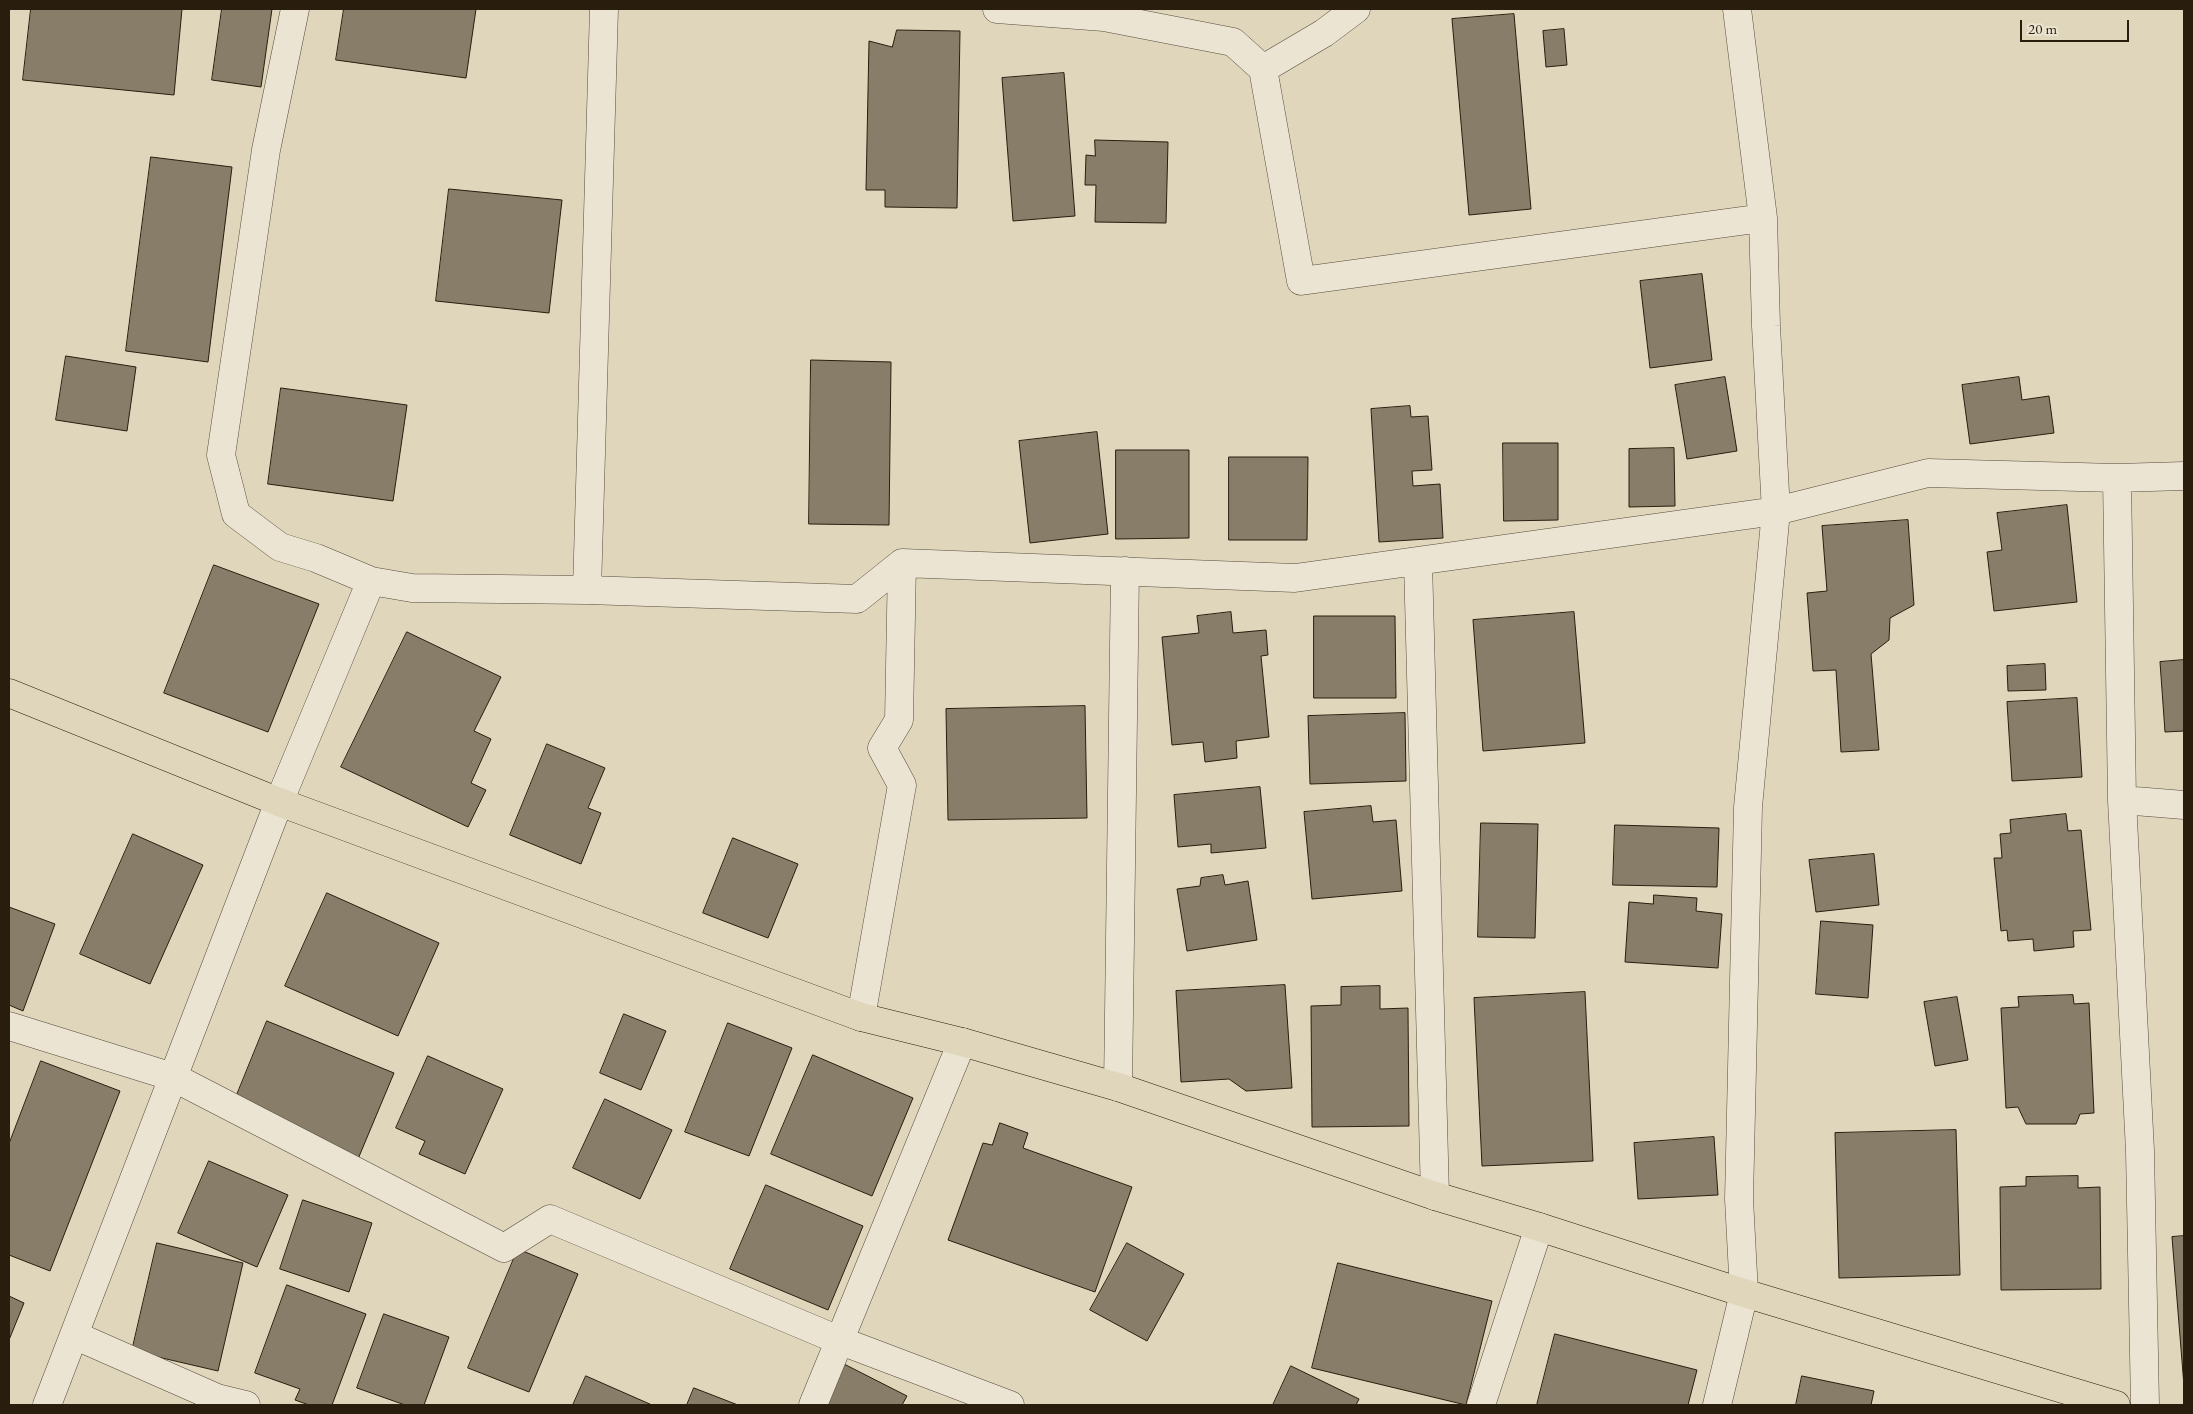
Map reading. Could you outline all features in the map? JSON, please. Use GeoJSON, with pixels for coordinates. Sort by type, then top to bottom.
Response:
{"type":"FeatureCollection","features":[{"type":"Feature","properties":{"kind":"main road"},"geometry":{"type":"LineString","coordinates":[[9,693],[279,802],[861,1017],[962,1042],[1118,1087],[1435,1196],[1539,1227],[1744,1293],[2116,1405]]}},
{"type":"Feature","properties":{"kind":"street"},"geometry":{"type":"LineString","coordinates":[[295,9],[266,150],[221,455],[236,514],[280,547],[316,558],[371,581],[412,588],[587,590],[857,599],[902,563],[1295,578],[1776,511],[1928,473],[2117,478],[2184,476]]}},
{"type":"Feature","properties":{"kind":"street"},"geometry":{"type":"LineString","coordinates":[[587,590],[604,9]]}},
{"type":"Feature","properties":{"kind":"street"},"geometry":{"type":"LineString","coordinates":[[997,9],[1104,18],[1233,42],[1263,69],[1301,281],[1763,218]]}},
{"type":"Feature","properties":{"kind":"street"},"geometry":{"type":"LineString","coordinates":[[1263,69],[1324,33],[1356,9]]}},
{"type":"Feature","properties":{"kind":"street"},"geometry":{"type":"LineString","coordinates":[[1717,1405],[1744,1293],[1740,1199],[1748,807],[1776,511],[1766,326],[1763,218],[1737,9]]}},
{"type":"Feature","properties":{"kind":"street"},"geometry":{"type":"LineString","coordinates":[[2117,478],[2122,800],[2140,1151],[2145,1405]]}},
{"type":"Feature","properties":{"kind":"street"},"geometry":{"type":"LineString","coordinates":[[1418,562],[1435,1196]]}},
{"type":"Feature","properties":{"kind":"street"},"geometry":{"type":"LineString","coordinates":[[861,1017],[902,786],[882,748],[899,720],[902,563]]}},
{"type":"Feature","properties":{"kind":"street"},"geometry":{"type":"LineString","coordinates":[[1118,1087],[1125,571]]}},
{"type":"Feature","properties":{"kind":"street"},"geometry":{"type":"LineString","coordinates":[[47,1405],[279,802],[371,581]]}},
{"type":"Feature","properties":{"kind":"street"},"geometry":{"type":"LineString","coordinates":[[2122,800],[2184,805]]}},
{"type":"Feature","properties":{"kind":"street"},"geometry":{"type":"LineString","coordinates":[[9,1026],[173,1077],[504,1248],[550,1219],[841,1341],[1010,1405]]}},
{"type":"Feature","properties":{"kind":"street"},"geometry":{"type":"LineString","coordinates":[[813,1405],[841,1341],[962,1042]]}},
{"type":"Feature","properties":{"kind":"street"},"geometry":{"type":"LineString","coordinates":[[1481,1405],[1539,1227]]}},
{"type":"Feature","properties":{"kind":"street"},"geometry":{"type":"LineString","coordinates":[[74,1335],[217,1398],[246,1405]]}},
{"type":"Feature","properties":{"kind":"building"},"geometry":{"type":"Polygon","coordinates":[[[31,9],[182,9],[174,95],[23,80],[31,9]]]}},
{"type":"Feature","properties":{"kind":"building"},"geometry":{"type":"Polygon","coordinates":[[[222,9],[272,9],[261,87],[212,80],[222,9]]]}},
{"type":"Feature","properties":{"kind":"building"},"geometry":{"type":"Polygon","coordinates":[[[344,9],[476,9],[466,78],[336,60],[344,9]]]}},
{"type":"Feature","properties":{"kind":"building"},"geometry":{"type":"Polygon","coordinates":[[[1514,14],[1531,209],[1469,215],[1452,19],[1514,14]]]}},
{"type":"Feature","properties":{"kind":"building"},"geometry":{"type":"Polygon","coordinates":[[[1564,29],[1567,65],[1546,67],[1543,31],[1564,29]]]}},
{"type":"Feature","properties":{"kind":"building"},"geometry":{"type":"Polygon","coordinates":[[[897,30],[960,31],[957,208],[885,207],[885,190],[866,190],[869,41],[892,47],[897,30]]]}},
{"type":"Feature","properties":{"kind":"building"},"geometry":{"type":"Polygon","coordinates":[[[1064,73],[1075,216],[1013,221],[1002,78],[1064,73]]]}},
{"type":"Feature","properties":{"kind":"building"},"geometry":{"type":"Polygon","coordinates":[[[1095,140],[1168,142],[1166,223],[1095,222],[1096,185],[1085,185],[1086,155],[1095,156],[1095,140]]]}},
{"type":"Feature","properties":{"kind":"building"},"geometry":{"type":"Polygon","coordinates":[[[151,157],[232,167],[208,362],[126,351],[151,157]]]}},
{"type":"Feature","properties":{"kind":"building"},"geometry":{"type":"Polygon","coordinates":[[[449,189],[562,200],[549,313],[436,301],[449,189]]]}},
{"type":"Feature","properties":{"kind":"building"},"geometry":{"type":"Polygon","coordinates":[[[1702,274],[1712,360],[1650,368],[1640,281],[1702,274]]]}},
{"type":"Feature","properties":{"kind":"building"},"geometry":{"type":"Polygon","coordinates":[[[66,356],[136,367],[127,431],[56,420],[66,356]]]}},
{"type":"Feature","properties":{"kind":"building"},"geometry":{"type":"Polygon","coordinates":[[[811,360],[891,362],[889,525],[809,524],[811,360]]]}},
{"type":"Feature","properties":{"kind":"building"},"geometry":{"type":"Polygon","coordinates":[[[1725,377],[1737,451],[1687,459],[1675,385],[1725,377]]]}},
{"type":"Feature","properties":{"kind":"building"},"geometry":{"type":"Polygon","coordinates":[[[2019,377],[2022,400],[2049,396],[2054,433],[1970,444],[1962,385],[2019,377]]]}},
{"type":"Feature","properties":{"kind":"building"},"geometry":{"type":"Polygon","coordinates":[[[281,388],[407,405],[393,501],[268,484],[281,388]]]}},
{"type":"Feature","properties":{"kind":"building"},"geometry":{"type":"Polygon","coordinates":[[[1410,406],[1411,417],[1428,416],[1432,470],[1412,471],[1413,486],[1440,484],[1443,538],[1379,542],[1371,409],[1410,406]]]}},
{"type":"Feature","properties":{"kind":"building"},"geometry":{"type":"Polygon","coordinates":[[[1097,432],[1108,534],[1030,543],[1019,441],[1097,432]]]}},
{"type":"Feature","properties":{"kind":"building"},"geometry":{"type":"Polygon","coordinates":[[[1503,443],[1558,443],[1558,520],[1504,521],[1503,443]]]}},
{"type":"Feature","properties":{"kind":"building"},"geometry":{"type":"Polygon","coordinates":[[[1674,448],[1675,506],[1629,507],[1629,449],[1674,448]]]}},
{"type":"Feature","properties":{"kind":"building"},"geometry":{"type":"Polygon","coordinates":[[[1116,450],[1189,450],[1189,538],[1116,539],[1116,450]]]}},
{"type":"Feature","properties":{"kind":"building"},"geometry":{"type":"Polygon","coordinates":[[[1229,457],[1308,457],[1307,540],[1229,540],[1229,457]]]}},
{"type":"Feature","properties":{"kind":"building"},"geometry":{"type":"Polygon","coordinates":[[[2067,505],[2077,602],[1994,611],[1987,552],[2002,550],[1997,513],[2067,505]]]}},
{"type":"Feature","properties":{"kind":"building"},"geometry":{"type":"Polygon","coordinates":[[[1908,520],[1914,605],[1890,618],[1889,640],[1871,654],[1879,750],[1841,752],[1836,670],[1813,671],[1807,593],[1827,591],[1822,526],[1908,520]]]}},
{"type":"Feature","properties":{"kind":"building"},"geometry":{"type":"Polygon","coordinates":[[[214,565],[319,604],[268,732],[164,693],[214,565]]]}},
{"type":"Feature","properties":{"kind":"building"},"geometry":{"type":"Polygon","coordinates":[[[1231,612],[1233,633],[1266,630],[1268,655],[1261,656],[1269,737],[1236,741],[1237,758],[1205,762],[1203,742],[1172,745],[1162,637],[1199,633],[1197,616],[1231,612]]]}},
{"type":"Feature","properties":{"kind":"building"},"geometry":{"type":"Polygon","coordinates":[[[1574,612],[1585,743],[1483,751],[1473,620],[1574,612]]]}},
{"type":"Feature","properties":{"kind":"building"},"geometry":{"type":"Polygon","coordinates":[[[1314,616],[1395,616],[1396,698],[1314,698],[1314,616]]]}},
{"type":"Feature","properties":{"kind":"building"},"geometry":{"type":"Polygon","coordinates":[[[407,632],[501,677],[474,731],[491,739],[471,783],[486,790],[468,827],[341,767],[407,632]]]}},
{"type":"Feature","properties":{"kind":"building"},"geometry":{"type":"Polygon","coordinates":[[[2184,660],[2184,731],[2165,732],[2160,662],[2184,660]]]}},
{"type":"Feature","properties":{"kind":"building"},"geometry":{"type":"Polygon","coordinates":[[[2045,664],[2046,690],[2008,691],[2007,666],[2045,664]]]}},
{"type":"Feature","properties":{"kind":"building"},"geometry":{"type":"Polygon","coordinates":[[[2077,698],[2082,777],[2012,781],[2007,702],[2077,698]]]}},
{"type":"Feature","properties":{"kind":"building"},"geometry":{"type":"Polygon","coordinates":[[[1085,706],[1087,818],[948,820],[946,709],[1085,706]]]}},
{"type":"Feature","properties":{"kind":"building"},"geometry":{"type":"Polygon","coordinates":[[[1405,713],[1406,781],[1310,784],[1308,716],[1405,713]]]}},
{"type":"Feature","properties":{"kind":"building"},"geometry":{"type":"Polygon","coordinates":[[[547,744],[605,768],[588,808],[601,813],[581,864],[510,835],[547,744]]]}},
{"type":"Feature","properties":{"kind":"building"},"geometry":{"type":"Polygon","coordinates":[[[1260,787],[1266,848],[1211,853],[1211,844],[1178,847],[1174,795],[1260,787]]]}},
{"type":"Feature","properties":{"kind":"building"},"geometry":{"type":"Polygon","coordinates":[[[1371,806],[1373,822],[1396,820],[1402,891],[1312,899],[1304,812],[1371,806]]]}},
{"type":"Feature","properties":{"kind":"building"},"geometry":{"type":"Polygon","coordinates":[[[2066,814],[2068,831],[2081,830],[2091,930],[2073,931],[2074,947],[2034,951],[2033,939],[2008,941],[2007,930],[2001,931],[1994,858],[2002,858],[2000,834],[2011,833],[2010,820],[2066,814]]]}},
{"type":"Feature","properties":{"kind":"building"},"geometry":{"type":"Polygon","coordinates":[[[1481,823],[1538,824],[1535,938],[1478,937],[1481,823]]]}},
{"type":"Feature","properties":{"kind":"building"},"geometry":{"type":"Polygon","coordinates":[[[1615,825],[1719,828],[1717,887],[1613,885],[1615,825]]]}},
{"type":"Feature","properties":{"kind":"building"},"geometry":{"type":"Polygon","coordinates":[[[133,834],[203,865],[150,984],[80,954],[133,834]]]}},
{"type":"Feature","properties":{"kind":"building"},"geometry":{"type":"Polygon","coordinates":[[[733,838],[798,864],[768,938],[703,913],[733,838]]]}},
{"type":"Feature","properties":{"kind":"building"},"geometry":{"type":"Polygon","coordinates":[[[1874,854],[1879,905],[1816,912],[1809,860],[1874,854]]]}},
{"type":"Feature","properties":{"kind":"building"},"geometry":{"type":"Polygon","coordinates":[[[1223,875],[1225,885],[1248,881],[1257,940],[1187,951],[1177,889],[1200,886],[1201,878],[1223,875]]]}},
{"type":"Feature","properties":{"kind":"building"},"geometry":{"type":"Polygon","coordinates":[[[327,893],[439,943],[398,1036],[285,986],[327,893]]]}},
{"type":"Feature","properties":{"kind":"building"},"geometry":{"type":"Polygon","coordinates":[[[1654,895],[1697,898],[1696,911],[1722,914],[1718,968],[1625,962],[1629,902],[1653,904],[1654,895]]]}},
{"type":"Feature","properties":{"kind":"building"},"geometry":{"type":"Polygon","coordinates":[[[9,907],[55,924],[23,1011],[9,1005],[9,907]]]}},
{"type":"Feature","properties":{"kind":"building"},"geometry":{"type":"Polygon","coordinates":[[[1821,921],[1873,925],[1868,998],[1816,994],[1821,921]]]}},
{"type":"Feature","properties":{"kind":"building"},"geometry":{"type":"Polygon","coordinates":[[[1285,985],[1292,1088],[1246,1091],[1229,1079],[1181,1082],[1176,991],[1285,985]]]}},
{"type":"Feature","properties":{"kind":"building"},"geometry":{"type":"Polygon","coordinates":[[[1380,986],[1380,1009],[1408,1008],[1409,1126],[1312,1127],[1311,1006],[1341,1005],[1341,987],[1380,986]]]}},
{"type":"Feature","properties":{"kind":"building"},"geometry":{"type":"Polygon","coordinates":[[[1585,992],[1593,1161],[1482,1166],[1474,998],[1585,992]]]}},
{"type":"Feature","properties":{"kind":"building"},"geometry":{"type":"Polygon","coordinates":[[[2073,995],[2074,1004],[2089,1003],[2094,1113],[2080,1114],[2076,1124],[2026,1124],[2018,1107],[2006,1108],[2001,1008],[2019,1007],[2018,997],[2073,995]]]}},
{"type":"Feature","properties":{"kind":"building"},"geometry":{"type":"Polygon","coordinates":[[[1957,997],[1968,1060],[1935,1066],[1924,1002],[1957,997]]]}},
{"type":"Feature","properties":{"kind":"building"},"geometry":{"type":"Polygon","coordinates":[[[624,1014],[666,1031],[641,1090],[600,1073],[624,1014]]]}},
{"type":"Feature","properties":{"kind":"building"},"geometry":{"type":"Polygon","coordinates":[[[267,1021],[394,1073],[358,1159],[232,1107],[267,1021]]]}},
{"type":"Feature","properties":{"kind":"building"},"geometry":{"type":"Polygon","coordinates":[[[728,1023],[792,1048],[749,1156],[685,1132],[728,1023]]]}},
{"type":"Feature","properties":{"kind":"building"},"geometry":{"type":"Polygon","coordinates":[[[813,1055],[913,1098],[872,1196],[771,1154],[813,1055]]]}},
{"type":"Feature","properties":{"kind":"building"},"geometry":{"type":"Polygon","coordinates":[[[428,1056],[503,1089],[465,1174],[419,1154],[425,1141],[396,1128],[428,1056]]]}},
{"type":"Feature","properties":{"kind":"building"},"geometry":{"type":"Polygon","coordinates":[[[41,1061],[120,1091],[50,1271],[9,1255],[9,1144],[41,1061]]]}},
{"type":"Feature","properties":{"kind":"building"},"geometry":{"type":"Polygon","coordinates":[[[605,1099],[672,1130],[640,1199],[573,1168],[605,1099]]]}},
{"type":"Feature","properties":{"kind":"building"},"geometry":{"type":"Polygon","coordinates":[[[1000,1123],[1028,1133],[1023,1148],[1132,1187],[1095,1292],[948,1240],[983,1143],[992,1145],[1000,1123]]]}},
{"type":"Feature","properties":{"kind":"building"},"geometry":{"type":"Polygon","coordinates":[[[1956,1130],[1960,1275],[1839,1278],[1835,1133],[1956,1130]]]}},
{"type":"Feature","properties":{"kind":"building"},"geometry":{"type":"Polygon","coordinates":[[[1714,1137],[1718,1195],[1638,1199],[1634,1143],[1714,1137]]]}},
{"type":"Feature","properties":{"kind":"building"},"geometry":{"type":"Polygon","coordinates":[[[209,1161],[288,1195],[257,1267],[178,1233],[209,1161]]]}},
{"type":"Feature","properties":{"kind":"building"},"geometry":{"type":"Polygon","coordinates":[[[2078,1176],[2078,1188],[2100,1187],[2101,1289],[2001,1290],[2000,1187],[2026,1186],[2026,1177],[2078,1176]]]}},
{"type":"Feature","properties":{"kind":"building"},"geometry":{"type":"Polygon","coordinates":[[[766,1185],[863,1226],[828,1310],[730,1269],[766,1185]]]}},
{"type":"Feature","properties":{"kind":"building"},"geometry":{"type":"Polygon","coordinates":[[[303,1200],[372,1223],[349,1292],[280,1269],[303,1200]]]}},
{"type":"Feature","properties":{"kind":"building"},"geometry":{"type":"Polygon","coordinates":[[[2184,1236],[2184,1386],[2172,1237],[2184,1236]]]}},
{"type":"Feature","properties":{"kind":"building"},"geometry":{"type":"Polygon","coordinates":[[[157,1243],[243,1263],[218,1371],[132,1351],[157,1243]]]}},
{"type":"Feature","properties":{"kind":"building"},"geometry":{"type":"Polygon","coordinates":[[[1127,1243],[1184,1274],[1147,1341],[1090,1310],[1127,1243]]]}},
{"type":"Feature","properties":{"kind":"building"},"geometry":{"type":"Polygon","coordinates":[[[518,1249],[578,1274],[529,1392],[468,1368],[518,1249]]]}},
{"type":"Feature","properties":{"kind":"building"},"geometry":{"type":"Polygon","coordinates":[[[1338,1263],[1492,1301],[1466,1405],[1312,1368],[1338,1263]]]}},
{"type":"Feature","properties":{"kind":"building"},"geometry":{"type":"Polygon","coordinates":[[[287,1285],[366,1314],[332,1405],[309,1405],[295,1400],[300,1389],[255,1373],[287,1285]]]}},
{"type":"Feature","properties":{"kind":"building"},"geometry":{"type":"Polygon","coordinates":[[[9,1296],[24,1303],[9,1340],[9,1296]]]}},
{"type":"Feature","properties":{"kind":"building"},"geometry":{"type":"Polygon","coordinates":[[[384,1314],[449,1337],[424,1405],[405,1405],[357,1388],[384,1314]]]}},
{"type":"Feature","properties":{"kind":"building"},"geometry":{"type":"Polygon","coordinates":[[[1555,1334],[1697,1370],[1688,1405],[1537,1405],[1555,1334]]]}},
{"type":"Feature","properties":{"kind":"building"},"geometry":{"type":"Polygon","coordinates":[[[842,1363],[907,1396],[902,1405],[822,1405],[842,1363]]]}},
{"type":"Feature","properties":{"kind":"building"},"geometry":{"type":"Polygon","coordinates":[[[1291,1366],[1359,1399],[1356,1405],[1273,1405],[1291,1366]]]}},
{"type":"Feature","properties":{"kind":"building"},"geometry":{"type":"Polygon","coordinates":[[[586,1376],[652,1405],[573,1405],[586,1376]]]}},
{"type":"Feature","properties":{"kind":"building"},"geometry":{"type":"Polygon","coordinates":[[[1802,1376],[1874,1391],[1871,1405],[1796,1405],[1802,1376]]]}},
{"type":"Feature","properties":{"kind":"building"},"geometry":{"type":"Polygon","coordinates":[[[694,1388],[738,1405],[687,1405],[694,1388]]]}}]}
